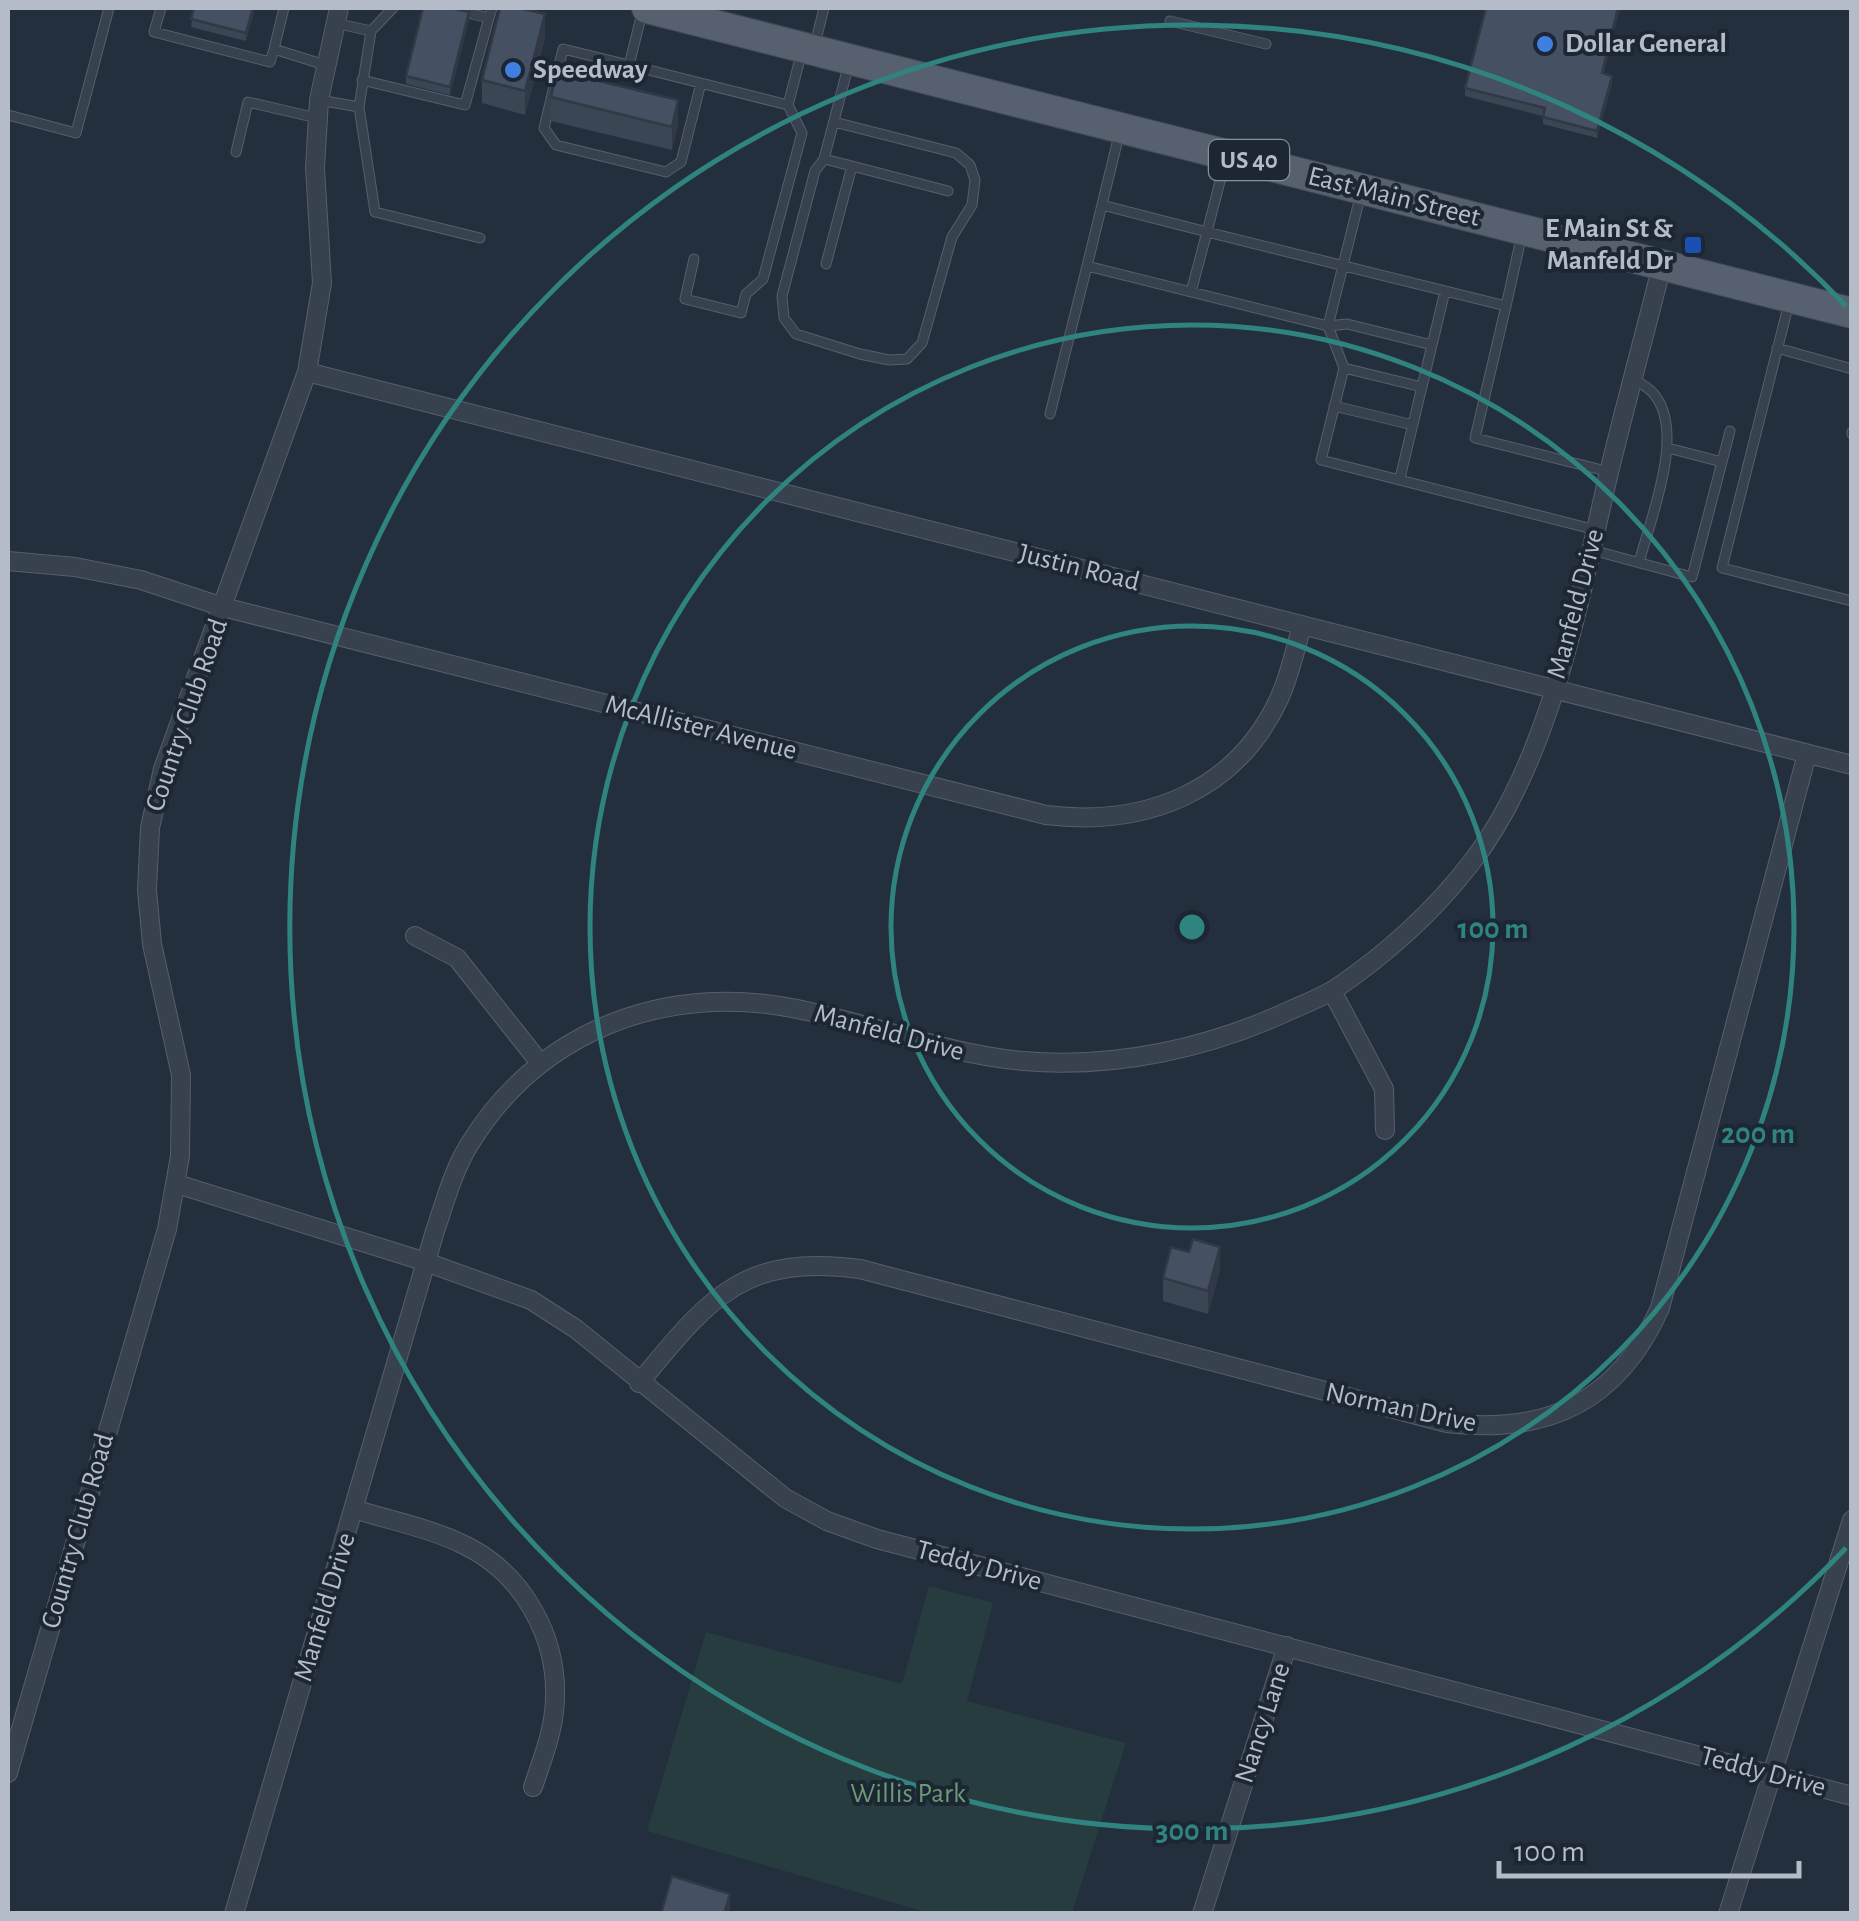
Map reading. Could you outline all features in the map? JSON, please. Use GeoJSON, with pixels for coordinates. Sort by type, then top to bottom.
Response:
{"type":"FeatureCollection","features":[{"type":"Feature","properties":{"kind":"main road","name":"East Main Street"},"geometry":{"type":"LineString","coordinates":[[645,8],[1852,313]]}},
{"type":"Feature","properties":{"kind":"street","name":"Country Club Road"},"geometry":{"type":"LineString","coordinates":[[8,1773],[177,1184],[181,1075],[152,944],[147,858],[163,770],[307,372],[322,283],[315,168],[318,109],[337,15]]}},
{"type":"Feature","properties":{"kind":"street","name":"Manfeld Drive"},"geometry":{"type":"LineString","coordinates":[[234,1914],[454,1174],[468,1146],[514,1087],[560,1048],[602,1028],[671,1004],[735,1000],[795,1008],[977,1056],[1074,1064],[1135,1057],[1249,1030],[1332,991],[1397,940],[1472,861],[1518,782],[1555,689],[1662,265]]}},
{"type":"Feature","properties":{"kind":"street","name":"Justin Road"},"geometry":{"type":"LineString","coordinates":[[307,372],[1852,765]]}},
{"type":"Feature","properties":{"kind":"street","name":"McAllister Avenue"},"geometry":{"type":"LineString","coordinates":[[8,561],[75,567],[141,580],[224,607],[1046,815],[1080,819],[1148,811],[1182,798],[1236,761],[1260,733],[1278,702],[1302,625]]}},
{"type":"Feature","properties":{"kind":"street","name":"Norman Drive"},"geometry":{"type":"LineString","coordinates":[[639,1383],[695,1316],[745,1279],[772,1270],[826,1264],[860,1268],[1447,1423],[1512,1426],[1544,1420],[1578,1404],[1625,1366],[1646,1340],[1660,1308],[1807,754]]}},
{"type":"Feature","properties":{"kind":"street"},"geometry":{"type":"LineString","coordinates":[[415,936],[457,958],[540,1063]]}},
{"type":"Feature","properties":{"kind":"street"},"geometry":{"type":"LineString","coordinates":[[1332,991],[1384,1089],[1385,1130]]}},
{"type":"Feature","properties":{"kind":"street","name":"Teddy Drive"},"geometry":{"type":"LineString","coordinates":[[177,1184],[426,1262],[531,1300],[576,1329],[785,1498],[828,1521],[877,1539],[1852,1796]]}},
{"type":"Feature","properties":{"kind":"street"},"geometry":{"type":"LineString","coordinates":[[354,1509],[458,1542],[520,1589],[546,1635],[553,1660],[554,1712],[533,1788]]}},
{"type":"Feature","properties":{"kind":"street"},"geometry":{"type":"LineString","coordinates":[[1728,1914],[1852,1520]]}},
{"type":"Feature","properties":{"kind":"street","name":"Nancy Lane"},"geometry":{"type":"LineString","coordinates":[[1202,1914],[1287,1646]]}},
{"type":"Feature","properties":{"kind":"lane"},"geometry":{"type":"LineString","coordinates":[[8,114],[76,133],[109,8]]}},
{"type":"Feature","properties":{"kind":"lane"},"geometry":{"type":"LineString","coordinates":[[160,8],[154,32],[270,62],[284,8]]}},
{"type":"Feature","properties":{"kind":"lane"},"geometry":{"type":"LineString","coordinates":[[393,8],[371,31],[359,107],[375,212],[480,238]]}},
{"type":"Feature","properties":{"kind":"lane"},"geometry":{"type":"LineString","coordinates":[[362,80],[465,105],[491,13],[447,8]]}},
{"type":"Feature","properties":{"kind":"lane"},"geometry":{"type":"LineString","coordinates":[[629,65],[645,8]]}},
{"type":"Feature","properties":{"kind":"lane"},"geometry":{"type":"LineString","coordinates":[[694,259],[685,299],[741,312],[746,294],[764,280],[802,133],[788,105],[824,8]]}},
{"type":"Feature","properties":{"kind":"lane"},"geometry":{"type":"LineString","coordinates":[[337,15],[371,31]]}},
{"type":"Feature","properties":{"kind":"lane"},"geometry":{"type":"LineString","coordinates":[[1170,20],[1266,44]]}},
{"type":"Feature","properties":{"kind":"lane"},"geometry":{"type":"LineString","coordinates":[[274,49],[325,65]]}},
{"type":"Feature","properties":{"kind":"lane"},"geometry":{"type":"LineString","coordinates":[[701,83],[682,162],[666,172],[556,145],[544,128],[563,49],[629,65],[701,83],[788,105]]}},
{"type":"Feature","properties":{"kind":"lane"},"geometry":{"type":"LineString","coordinates":[[834,122],[956,154],[970,165],[976,180],[972,205],[952,237],[922,343],[907,359],[860,354],[796,334],[784,318],[782,296],[850,59]]}},
{"type":"Feature","properties":{"kind":"lane"},"geometry":{"type":"LineString","coordinates":[[236,152],[248,102],[318,109],[359,107]]}},
{"type":"Feature","properties":{"kind":"lane"},"geometry":{"type":"LineString","coordinates":[[1050,414],[1121,128]]}},
{"type":"Feature","properties":{"kind":"lane"},"geometry":{"type":"LineString","coordinates":[[1191,292],[1227,155]]}},
{"type":"Feature","properties":{"kind":"lane"},"geometry":{"type":"LineString","coordinates":[[824,158],[948,191]]}},
{"type":"Feature","properties":{"kind":"lane"},"geometry":{"type":"LineString","coordinates":[[826,264],[852,166]]}},
{"type":"Feature","properties":{"kind":"lane"},"geometry":{"type":"LineString","coordinates":[[1362,189],[1328,326],[1344,368],[1320,460],[1596,530]]}},
{"type":"Feature","properties":{"kind":"lane"},"geometry":{"type":"LineString","coordinates":[[1102,204],[1506,306]]}},
{"type":"Feature","properties":{"kind":"lane"},"geometry":{"type":"LineString","coordinates":[[1523,230],[1475,438],[1610,472]]}},
{"type":"Feature","properties":{"kind":"lane"},"geometry":{"type":"LineString","coordinates":[[1087,266],[1328,326],[1347,324],[1432,346]]}},
{"type":"Feature","properties":{"kind":"lane"},"geometry":{"type":"LineString","coordinates":[[1400,478],[1445,290]]}},
{"type":"Feature","properties":{"kind":"lane"},"geometry":{"type":"LineString","coordinates":[[1790,298],[1722,568],[1852,601]]}},
{"type":"Feature","properties":{"kind":"lane"},"geometry":{"type":"LineString","coordinates":[[1777,348],[1852,369]]}},
{"type":"Feature","properties":{"kind":"lane"},"geometry":{"type":"LineString","coordinates":[[1344,368],[1422,387]]}},
{"type":"Feature","properties":{"kind":"lane"},"geometry":{"type":"LineString","coordinates":[[1634,378],[1654,394],[1667,423],[1668,448],[1639,563]]}},
{"type":"Feature","properties":{"kind":"lane"},"geometry":{"type":"LineString","coordinates":[[1334,406],[1412,425]]}},
{"type":"Feature","properties":{"kind":"lane"},"geometry":{"type":"LineString","coordinates":[[1591,550],[1692,577],[1730,431]]}},
{"type":"Feature","properties":{"kind":"lane"},"geometry":{"type":"LineString","coordinates":[[1668,448],[1722,462]]}},
{"type":"Feature","properties":{"kind":"green space","name":"Willis Park"},"geometry":{"type":"Polygon","coordinates":[[[929,1586],[993,1603],[967,1701],[1126,1743],[1072,1913],[929,1913],[647,1831],[706,1632],[902,1684],[929,1586]]]}},
{"type":"Feature","properties":{"kind":"building"},"geometry":{"type":"Polygon","coordinates":[[[194,8],[253,8],[246,33],[191,19],[194,8]]]}},
{"type":"Feature","properties":{"kind":"building","name":"Speedway"},"geometry":{"type":"Polygon","coordinates":[[[423,8],[469,12],[450,87],[406,76],[423,8]]]}},
{"type":"Feature","properties":{"kind":"building","name":"Speedway"},"geometry":{"type":"Polygon","coordinates":[[[500,8],[545,14],[525,91],[482,80],[500,8]]]}},
{"type":"Feature","properties":{"kind":"building","name":"Dollar General"},"geometry":{"type":"Polygon","coordinates":[[[1486,8],[1618,8],[1602,73],[1612,76],[1597,131],[1543,117],[1545,108],[1465,88],[1486,8]]]}},
{"type":"Feature","properties":{"kind":"building"},"geometry":{"type":"Polygon","coordinates":[[[557,71],[678,100],[672,127],[551,97],[557,71]]]}},
{"type":"Feature","properties":{"kind":"building"},"geometry":{"type":"Polygon","coordinates":[[[1193,1239],[1220,1247],[1208,1291],[1163,1278],[1171,1247],[1189,1252],[1193,1239]]]}},
{"type":"Feature","properties":{"kind":"building"},"geometry":{"type":"Polygon","coordinates":[[[672,1876],[730,1894],[724,1914],[661,1914],[672,1876]]]}},
{"type":"Feature","properties":{"kind":"place","name":"Dollar General"},"geometry":{"type":"Point","coordinates":[1545,44]}},
{"type":"Feature","properties":{"kind":"place","name":"Speedway"},"geometry":{"type":"Point","coordinates":[513,70]}},
{"type":"Feature","properties":{"kind":"place","name":"E Main St & Manfeld Dr"},"geometry":{"type":"Point","coordinates":[1693,245]}}]}
